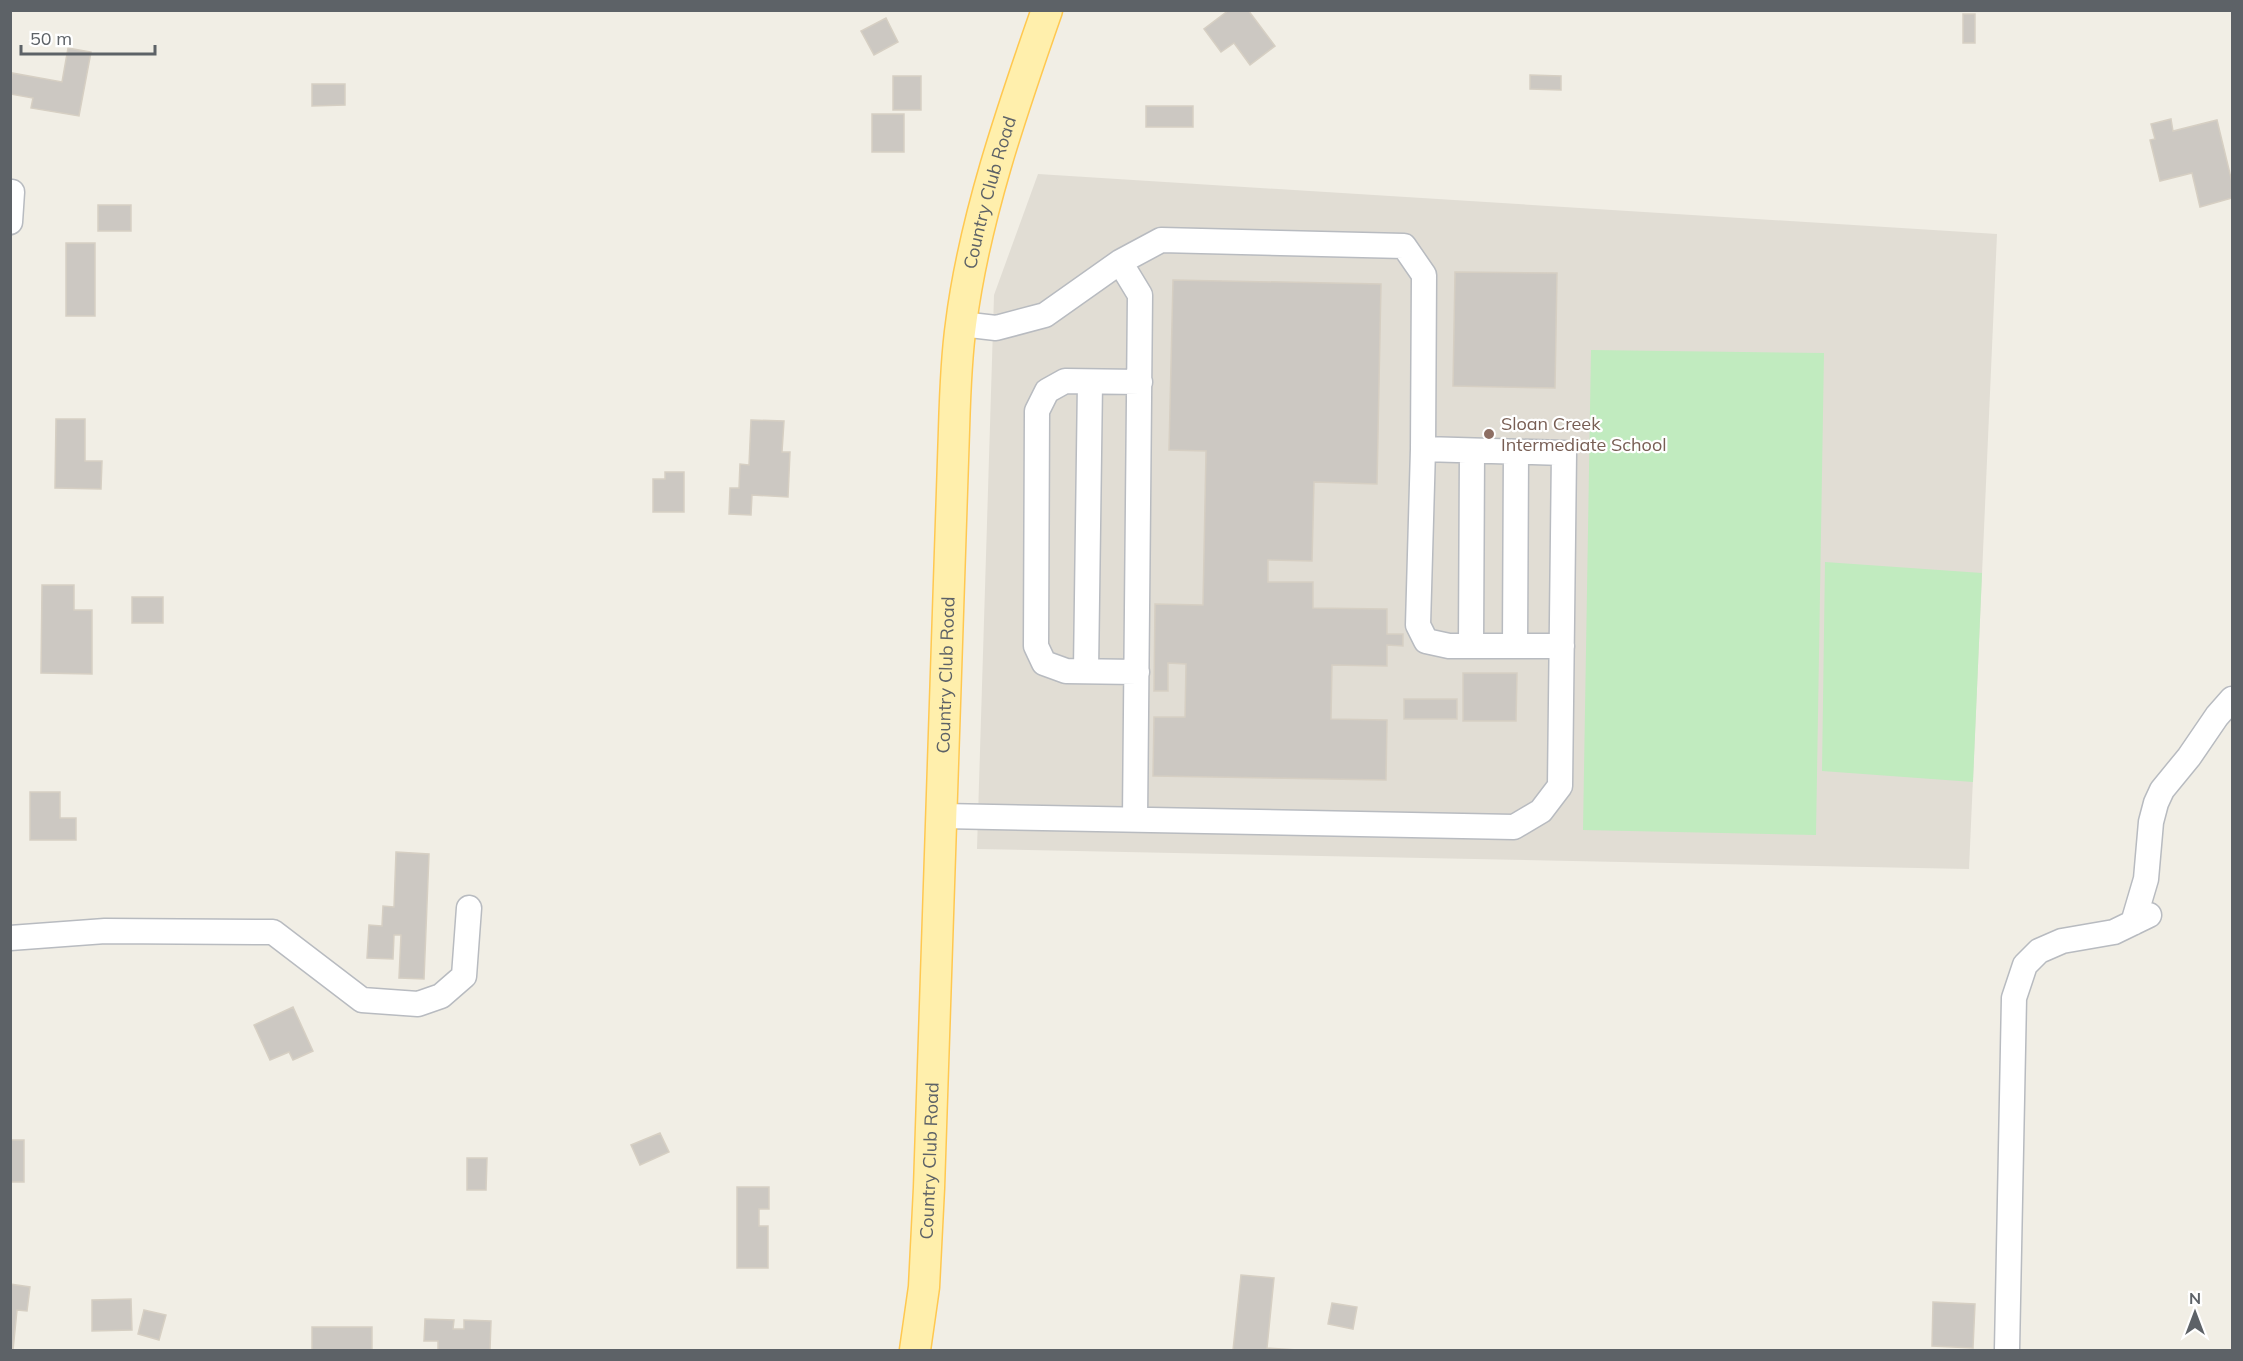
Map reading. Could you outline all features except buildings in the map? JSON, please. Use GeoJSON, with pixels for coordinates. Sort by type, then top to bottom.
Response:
{"type":"FeatureCollection","features":[{"type":"Feature","properties":{"kind":"main road","name":"Country Club Road"},"geometry":{"type":"LineString","coordinates":[[915,1350],[924,1287],[929,1199],[954,423],[961,324],[980,220],[1014,107],[1047,10]]}},
{"type":"Feature","properties":{"kind":"street"},"geometry":{"type":"LineString","coordinates":[[10,222],[12,192]]}},
{"type":"Feature","properties":{"kind":"street"},"geometry":{"type":"LineString","coordinates":[[961,324],[996,328],[1046,315],[1120,262],[1161,240],[1404,246],[1424,274],[1423,449],[1418,625],[1426,641],[1449,646],[1562,646]]}},
{"type":"Feature","properties":{"kind":"street"},"geometry":{"type":"LineString","coordinates":[[1120,262],[1140,295],[1135,819]]}},
{"type":"Feature","properties":{"kind":"street"},"geometry":{"type":"LineString","coordinates":[[1137,672],[1066,671],[1044,663],[1036,646],[1037,411],[1047,391],[1065,381],[1140,382]]}},
{"type":"Feature","properties":{"kind":"street"},"geometry":{"type":"LineString","coordinates":[[1086,671],[1090,382]]}},
{"type":"Feature","properties":{"kind":"street"},"geometry":{"type":"LineString","coordinates":[[943,816],[1514,827],[1541,811],[1560,786],[1564,453],[1423,449]]}},
{"type":"Feature","properties":{"kind":"street"},"geometry":{"type":"LineString","coordinates":[[1471,646],[1472,451]]}},
{"type":"Feature","properties":{"kind":"street"},"geometry":{"type":"LineString","coordinates":[[1515,646],[1516,452]]}},
{"type":"Feature","properties":{"kind":"street"},"geometry":{"type":"LineString","coordinates":[[2007,1350],[2014,998],[2025,965],[2039,951],[2062,941],[2114,932],[2141,919],[2151,822],[2156,803],[2162,790],[2232,699]]}},
{"type":"Feature","properties":{"kind":"street"},"geometry":{"type":"LineString","coordinates":[[10,938],[105,931],[273,932],[362,1000],[418,1004],[441,996],[464,976],[469,908]]}},
{"type":"Feature","properties":{"kind":"shaded area","name":"Sloan Creek Intermediate School"},"geometry":{"type":"Polygon","coordinates":[[[1038,174],[1997,234],[1969,869],[977,849],[994,295],[1038,174]]]}},
{"type":"Feature","properties":{"kind":"green space"},"geometry":{"type":"Polygon","coordinates":[[[1591,350],[1824,353],[1816,835],[1583,830],[1591,350]]]}},
{"type":"Feature","properties":{"kind":"green space"},"geometry":{"type":"Polygon","coordinates":[[[1825,562],[1982,573],[1973,782],[1822,771],[1825,562]]]}},
{"type":"Feature","properties":{"kind":"place","name":"Sloan Creek Intermediate School"},"geometry":{"type":"Point","coordinates":[1489,434]}}]}
